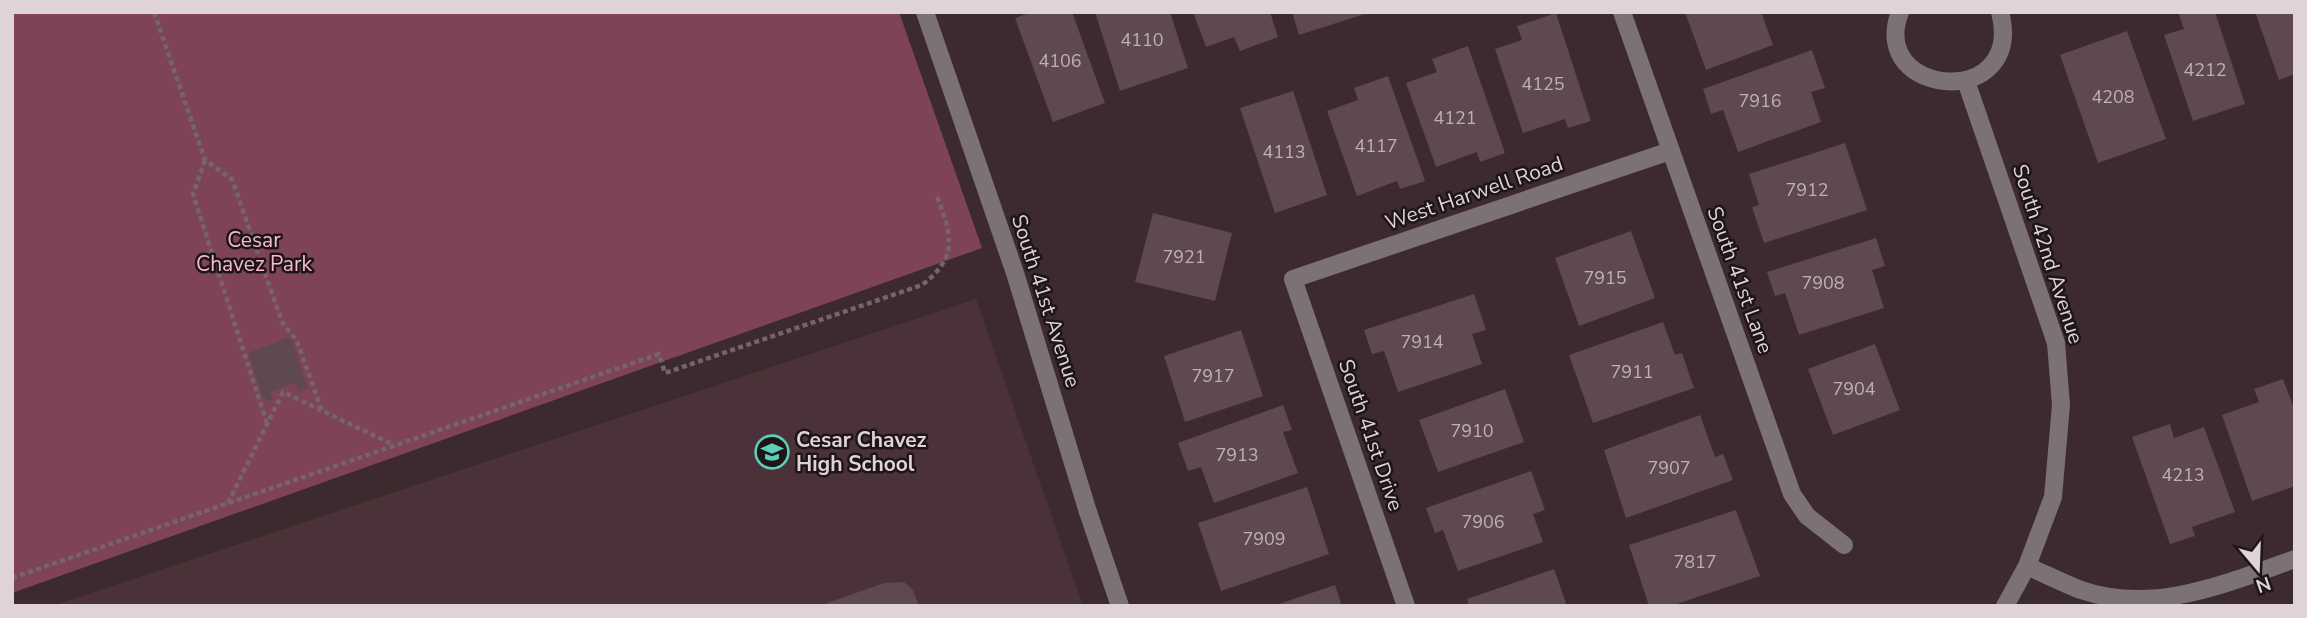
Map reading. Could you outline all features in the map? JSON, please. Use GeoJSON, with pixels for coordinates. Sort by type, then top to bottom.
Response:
{"type":"FeatureCollection","features":[{"type":"Feature","properties":{"kind":"street","name":"South 41st Avenue"},"geometry":{"type":"LineString","coordinates":[[925,12],[1015,273],[1087,509],[1120,606]]}},
{"type":"Feature","properties":{"kind":"street","name":"South 41st Lane"},"geometry":{"type":"LineString","coordinates":[[1622,12],[1792,494],[1807,516],[1844,545]]}},
{"type":"Feature","properties":{"kind":"street"},"geometry":{"type":"LineString","coordinates":[[1900,12],[1896,38],[1902,56],[1913,70],[1929,80],[1948,84],[1966,81],[1981,74],[2001,47],[2002,13]]}},
{"type":"Feature","properties":{"kind":"street","name":"South 42nd Avenue"},"geometry":{"type":"LineString","coordinates":[[1966,81],[2056,342],[2061,405],[2053,497],[2027,566],[2005,606]]}},
{"type":"Feature","properties":{"kind":"street","name":"West Harwell Road"},"geometry":{"type":"LineString","coordinates":[[1293,279],[1670,150]]}},
{"type":"Feature","properties":{"kind":"street","name":"South 41st Drive"},"geometry":{"type":"LineString","coordinates":[[1293,279],[1405,606]]}},
{"type":"Feature","properties":{"kind":"street"},"geometry":{"type":"LineString","coordinates":[[2027,566],[2083,590],[2137,600],[2184,596],[2295,559]]}},
{"type":"Feature","properties":{"kind":"path"},"geometry":{"type":"LineString","coordinates":[[154,12],[205,160],[232,179],[282,322],[297,341],[322,411]]}},
{"type":"Feature","properties":{"kind":"path"},"geometry":{"type":"LineString","coordinates":[[205,160],[193,194],[267,424]]}},
{"type":"Feature","properties":{"kind":"path"},"geometry":{"type":"LineString","coordinates":[[12,578],[659,354],[665,373],[922,285],[936,274],[947,258],[950,244],[936,193]]}},
{"type":"Feature","properties":{"kind":"path"},"geometry":{"type":"LineString","coordinates":[[228,503],[283,392],[394,445]]}},
{"type":"Feature","properties":{"kind":"shaded area","name":"Cesar Chavez High School"},"geometry":{"type":"Polygon","coordinates":[[[976,299],[1083,606],[52,606],[976,299]]]}},
{"type":"Feature","properties":{"kind":"green space","name":"Cesar Chavez Park"},"geometry":{"type":"Polygon","coordinates":[[[12,12],[899,12],[982,248],[12,593],[12,12]]]}},
{"type":"Feature","properties":{"kind":"building"},"geometry":{"type":"Polygon","coordinates":[[[1032,12],[1072,12],[1105,103],[1053,122],[1015,18],[1032,12]]]}},
{"type":"Feature","properties":{"kind":"building"},"geometry":{"type":"Polygon","coordinates":[[[1095,12],[1170,12],[1188,68],[1120,91],[1095,12]]]}},
{"type":"Feature","properties":{"kind":"building"},"geometry":{"type":"Polygon","coordinates":[[[1193,12],[1270,12],[1278,37],[1240,51],[1234,37],[1206,47],[1193,12]]]}},
{"type":"Feature","properties":{"kind":"building"},"geometry":{"type":"Polygon","coordinates":[[[1292,12],[1368,12],[1368,13],[1299,35],[1292,12]]]}},
{"type":"Feature","properties":{"kind":"building"},"geometry":{"type":"Polygon","coordinates":[[[1685,12],[1761,12],[1773,45],[1706,70],[1685,12]]]}},
{"type":"Feature","properties":{"kind":"building"},"geometry":{"type":"Polygon","coordinates":[[[2215,12],[2245,104],[2193,121],[2164,35],[2184,29],[2179,14],[2215,12]]]}},
{"type":"Feature","properties":{"kind":"building"},"geometry":{"type":"Polygon","coordinates":[[[2255,12],[2295,12],[2295,74],[2279,80],[2255,12]]]}},
{"type":"Feature","properties":{"kind":"building"},"geometry":{"type":"Polygon","coordinates":[[[1556,13],[1591,121],[1568,128],[1565,119],[1523,133],[1495,49],[1522,40],[1517,26],[1556,13]]]}},
{"type":"Feature","properties":{"kind":"building"},"geometry":{"type":"Polygon","coordinates":[[[2127,31],[2166,139],[2098,163],[2060,55],[2127,31]]]}},
{"type":"Feature","properties":{"kind":"building"},"geometry":{"type":"Polygon","coordinates":[[[1468,46],[1505,153],[1480,162],[1477,152],[1436,167],[1406,83],[1437,72],[1432,59],[1468,46]]]}},
{"type":"Feature","properties":{"kind":"building"},"geometry":{"type":"Polygon","coordinates":[[[1812,50],[1825,88],[1811,92],[1821,122],[1738,152],[1723,110],[1711,114],[1703,89],[1812,50]]]}},
{"type":"Feature","properties":{"kind":"building"},"geometry":{"type":"Polygon","coordinates":[[[1388,76],[1425,181],[1400,189],[1397,181],[1357,196],[1327,111],[1358,100],[1354,88],[1388,76]]]}},
{"type":"Feature","properties":{"kind":"building"},"geometry":{"type":"Polygon","coordinates":[[[1293,91],[1327,195],[1275,213],[1240,108],[1293,91]]]}},
{"type":"Feature","properties":{"kind":"building"},"geometry":{"type":"Polygon","coordinates":[[[1845,143],[1867,210],[1764,243],[1752,207],[1759,205],[1749,174],[1845,143]]]}},
{"type":"Feature","properties":{"kind":"building"},"geometry":{"type":"Polygon","coordinates":[[[1153,213],[1232,233],[1215,301],[1135,282],[1153,213]]]}},
{"type":"Feature","properties":{"kind":"building"},"geometry":{"type":"Polygon","coordinates":[[[1631,231],[1655,298],[1579,326],[1555,258],[1631,231]]]}},
{"type":"Feature","properties":{"kind":"building"},"geometry":{"type":"Polygon","coordinates":[[[1876,238],[1885,266],[1872,270],[1884,308],[1799,335],[1785,293],[1775,296],[1767,272],[1876,238]]]}},
{"type":"Feature","properties":{"kind":"building"},"geometry":{"type":"Polygon","coordinates":[[[1474,294],[1486,330],[1472,334],[1482,364],[1398,392],[1384,351],[1372,354],[1364,330],[1474,294]]]}},
{"type":"Feature","properties":{"kind":"building"},"geometry":{"type":"Polygon","coordinates":[[[1663,322],[1675,355],[1682,353],[1694,388],[1593,423],[1569,355],[1663,322]]]}},
{"type":"Feature","properties":{"kind":"building"},"geometry":{"type":"Polygon","coordinates":[[[1241,330],[1263,396],[1185,422],[1164,356],[1241,330]]]}},
{"type":"Feature","properties":{"kind":"building"},"geometry":{"type":"Polygon","coordinates":[[[287,338],[292,340],[307,388],[299,392],[295,383],[270,392],[273,400],[268,401],[263,398],[248,353],[287,338]]]}},
{"type":"Feature","properties":{"kind":"building"},"geometry":{"type":"Polygon","coordinates":[[[1875,344],[1900,410],[1833,435],[1808,369],[1875,344]]]}},
{"type":"Feature","properties":{"kind":"building"},"geometry":{"type":"Polygon","coordinates":[[[2283,379],[2295,411],[2295,486],[2252,501],[2222,415],[2259,402],[2254,389],[2283,379]]]}},
{"type":"Feature","properties":{"kind":"building"},"geometry":{"type":"Polygon","coordinates":[[[1505,389],[1524,442],[1438,472],[1419,420],[1505,389]]]}},
{"type":"Feature","properties":{"kind":"building"},"geometry":{"type":"Polygon","coordinates":[[[1283,405],[1292,430],[1283,432],[1298,473],[1214,503],[1201,467],[1188,471],[1178,443],[1283,405]]]}},
{"type":"Feature","properties":{"kind":"building"},"geometry":{"type":"Polygon","coordinates":[[[1700,415],[1715,457],[1723,454],[1733,480],[1626,518],[1604,450],[1700,415]]]}},
{"type":"Feature","properties":{"kind":"building"},"geometry":{"type":"Polygon","coordinates":[[[2170,424],[2174,438],[2204,427],[2235,512],[2192,527],[2195,536],[2170,544],[2132,437],[2170,424]]]}},
{"type":"Feature","properties":{"kind":"building"},"geometry":{"type":"Polygon","coordinates":[[[1531,471],[1545,510],[1533,514],[1543,542],[1458,571],[1443,530],[1435,533],[1426,508],[1531,471]]]}},
{"type":"Feature","properties":{"kind":"building"},"geometry":{"type":"Polygon","coordinates":[[[1307,487],[1329,554],[1221,591],[1198,523],[1307,487]]]}},
{"type":"Feature","properties":{"kind":"building"},"geometry":{"type":"Polygon","coordinates":[[[1736,510],[1760,576],[1671,606],[1649,606],[1629,545],[1736,510]]]}},
{"type":"Feature","properties":{"kind":"building"},"geometry":{"type":"Polygon","coordinates":[[[1554,569],[1567,606],[1469,606],[1467,599],[1554,569]]]}},
{"type":"Feature","properties":{"kind":"building"},"geometry":{"type":"Polygon","coordinates":[[[904,582],[913,590],[919,606],[819,606],[884,583],[904,582]]]}},
{"type":"Feature","properties":{"kind":"building"},"geometry":{"type":"Polygon","coordinates":[[[1335,585],[1342,606],[1276,606],[1276,605],[1335,585]]]}},
{"type":"Feature","properties":{"kind":"place","name":"Cesar Chavez High School"},"geometry":{"type":"Point","coordinates":[772,452]}}]}
